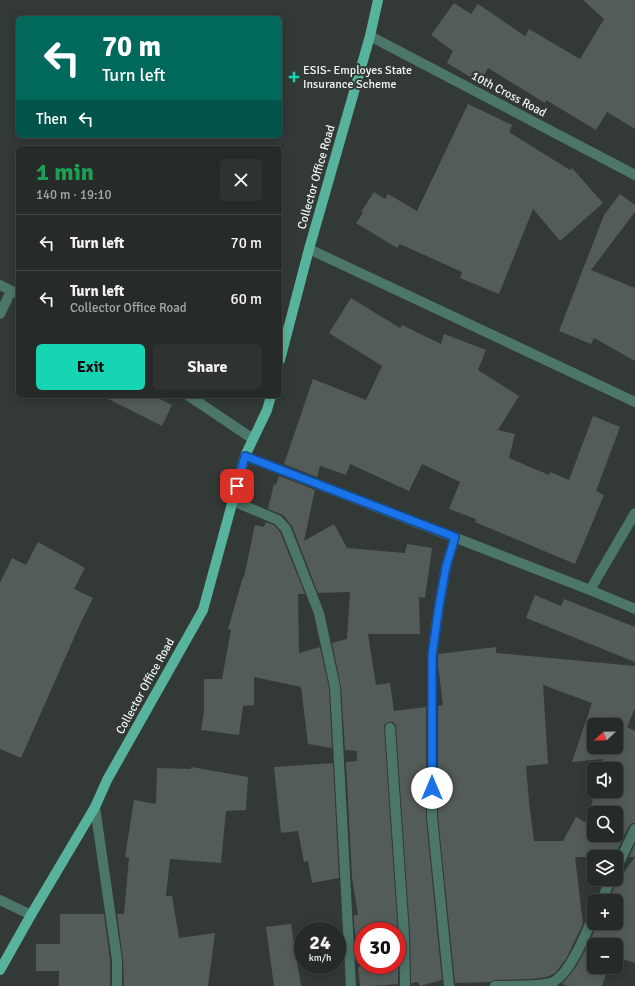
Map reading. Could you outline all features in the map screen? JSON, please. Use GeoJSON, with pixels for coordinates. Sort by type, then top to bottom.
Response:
{"type":"FeatureCollection","features":[{"type":"Feature","properties":{"kind":"main road","name":"Collector Office Road"},"geometry":{"type":"LineString","coordinates":[[282,353],[370,36],[378,0]]}},
{"type":"Feature","properties":{"kind":"main road","name":"Collector Office Road"},"geometry":{"type":"LineString","coordinates":[[0,970],[95,807],[107,780],[203,610],[245,456],[267,410],[270,398]]}},
{"type":"Feature","properties":{"kind":"street","name":"10th Cross Road"},"geometry":{"type":"LineString","coordinates":[[370,36],[635,175]]}},
{"type":"Feature","properties":{"kind":"street"},"geometry":{"type":"LineString","coordinates":[[310,249],[635,402]]}},
{"type":"Feature","properties":{"kind":"street"},"geometry":{"type":"LineString","coordinates":[[0,285],[14,292],[0,314]]}},
{"type":"Feature","properties":{"kind":"street"},"geometry":{"type":"LineString","coordinates":[[192,398],[253,439]]}},
{"type":"Feature","properties":{"kind":"street"},"geometry":{"type":"LineString","coordinates":[[245,456],[455,537],[635,609]]}},
{"type":"Feature","properties":{"kind":"street"},"geometry":{"type":"LineString","coordinates":[[233,500],[278,520],[286,528],[319,613],[334,687],[351,986]]}},
{"type":"Feature","properties":{"kind":"street"},"geometry":{"type":"LineString","coordinates":[[590,590],[635,513]]}},
{"type":"Feature","properties":{"kind":"street"},"geometry":{"type":"LineString","coordinates":[[449,986],[432,817],[432,656],[446,567],[455,537]]}},
{"type":"Feature","properties":{"kind":"street"},"geometry":{"type":"LineString","coordinates":[[390,728],[404,934],[405,986]]}},
{"type":"Feature","properties":{"kind":"street"},"geometry":{"type":"LineString","coordinates":[[95,807],[117,960],[116,986]]}},
{"type":"Feature","properties":{"kind":"street"},"geometry":{"type":"LineString","coordinates":[[623,854],[635,829]]}},
{"type":"Feature","properties":{"kind":"street"},"geometry":{"type":"LineString","coordinates":[[0,900],[31,915]]}},
{"type":"Feature","properties":{"kind":"street"},"geometry":{"type":"LineString","coordinates":[[495,986],[542,985],[553,983],[563,975],[570,964],[587,929]]}},
{"type":"Feature","properties":{"kind":"building"},"geometry":{"type":"Polygon","coordinates":[[[583,0],[635,0],[635,129],[607,112],[596,130],[546,100],[545,103],[488,68],[480,83],[447,63],[453,51],[431,35],[454,3],[471,14],[478,4],[525,36],[529,29],[580,59],[604,19],[583,0]]]}},
{"type":"Feature","properties":{"kind":"building"},"geometry":{"type":"Polygon","coordinates":[[[468,104],[512,125],[509,132],[570,170],[572,168],[603,203],[560,241],[533,209],[499,294],[460,278],[462,272],[400,244],[397,248],[356,223],[374,192],[385,199],[388,194],[417,211],[468,104]]]}},
{"type":"Feature","properties":{"kind":"building"},"geometry":{"type":"Polygon","coordinates":[[[620,194],[635,205],[635,212],[591,270],[635,288],[635,361],[594,338],[591,344],[559,331],[604,215],[620,194]]]}},
{"type":"Feature","properties":{"kind":"building"},"geometry":{"type":"Polygon","coordinates":[[[351,298],[400,328],[402,325],[441,344],[444,334],[486,350],[478,370],[519,396],[498,430],[515,434],[509,458],[549,475],[550,472],[569,480],[593,416],[620,427],[596,491],[604,495],[575,564],[475,522],[476,519],[449,509],[460,482],[422,464],[409,491],[350,464],[346,475],[320,466],[317,477],[284,464],[313,379],[366,400],[382,366],[329,333],[351,298]]]}},
{"type":"Feature","properties":{"kind":"building"},"geometry":{"type":"Polygon","coordinates":[[[106,398],[158,398],[172,405],[162,426],[106,398]]]}},
{"type":"Feature","properties":{"kind":"building"},"geometry":{"type":"Polygon","coordinates":[[[279,476],[315,490],[304,541],[334,524],[347,548],[405,553],[407,544],[432,548],[425,598],[419,597],[420,634],[368,634],[376,685],[390,683],[394,711],[426,707],[426,818],[442,980],[420,986],[418,982],[411,983],[410,934],[396,725],[393,722],[389,722],[384,725],[384,728],[397,922],[354,922],[354,915],[358,915],[352,877],[346,762],[357,761],[357,751],[345,750],[341,687],[332,643],[347,639],[350,592],[318,593],[292,526],[283,515],[268,509],[274,484],[276,485],[279,476]]]}},
{"type":"Feature","properties":{"kind":"building"},"geometry":{"type":"Polygon","coordinates":[[[266,522],[274,525],[280,532],[305,594],[298,594],[299,653],[320,647],[329,688],[332,748],[308,744],[301,687],[254,677],[254,705],[243,706],[239,735],[201,730],[204,712],[204,679],[222,679],[231,630],[228,629],[244,577],[255,525],[264,527],[266,522]]]}},
{"type":"Feature","properties":{"kind":"building"},"geometry":{"type":"Polygon","coordinates":[[[38,542],[85,568],[74,589],[93,598],[21,758],[0,749],[0,583],[12,558],[26,565],[38,542]]]}},
{"type":"Feature","properties":{"kind":"building"},"geometry":{"type":"Polygon","coordinates":[[[535,595],[561,606],[564,599],[635,627],[635,662],[526,618],[535,595]]]}},
{"type":"Feature","properties":{"kind":"building"},"geometry":{"type":"Polygon","coordinates":[[[496,647],[496,653],[635,666],[635,708],[627,727],[635,731],[635,823],[632,823],[629,826],[623,838],[623,806],[591,806],[593,798],[623,798],[623,762],[602,762],[603,759],[572,762],[592,703],[543,685],[548,764],[526,766],[534,841],[563,841],[576,817],[587,823],[587,842],[621,842],[617,850],[587,850],[587,857],[575,857],[583,924],[566,959],[555,973],[547,977],[495,980],[490,982],[455,983],[438,817],[438,706],[443,705],[439,654],[496,647]]]}},
{"type":"Feature","properties":{"kind":"building"},"geometry":{"type":"Polygon","coordinates":[[[333,763],[339,878],[312,883],[308,861],[304,862],[298,831],[281,833],[274,767],[333,763]]]}},
{"type":"Feature","properties":{"kind":"building"},"geometry":{"type":"Polygon","coordinates":[[[191,767],[248,777],[246,810],[226,811],[221,863],[170,859],[166,896],[172,896],[179,938],[215,933],[208,986],[124,986],[123,959],[117,914],[124,914],[129,858],[125,857],[134,800],[156,804],[157,768],[191,769],[191,767]]]}},
{"type":"Feature","properties":{"kind":"building"},"geometry":{"type":"Polygon","coordinates":[[[635,844],[635,857],[629,857],[635,844]]]}},
{"type":"Feature","properties":{"kind":"building"},"geometry":{"type":"Polygon","coordinates":[[[635,857],[635,963],[623,959],[623,938],[591,938],[595,930],[623,930],[623,894],[611,894],[615,886],[623,886],[623,874],[635,857]]]}},
{"type":"Feature","properties":{"kind":"building"},"geometry":{"type":"Polygon","coordinates":[[[60,914],[104,914],[110,960],[110,986],[59,986],[59,971],[36,971],[36,944],[60,944],[60,914]]]}},
{"type":"Feature","properties":{"kind":"building"},"geometry":{"type":"Polygon","coordinates":[[[291,924],[294,943],[294,974],[299,974],[301,986],[274,986],[266,927],[291,924]]]}},
{"type":"Feature","properties":{"kind":"building"},"geometry":{"type":"Polygon","coordinates":[[[587,947],[587,974],[606,974],[602,986],[569,986],[562,984],[577,965],[587,947]]]}},
{"type":"Feature","properties":{"kind":"building"},"geometry":{"type":"Polygon","coordinates":[[[359,974],[398,974],[398,984],[360,986],[359,974]]]}},
{"type":"Feature","properties":{"kind":"place","name":"ESIS- Employes State Insurance Scheme"},"geometry":{"type":"Point","coordinates":[294,77]}},
{"type":"Feature","properties":{"kind":"route"},"geometry":{"type":"LineString","coordinates":[[237,486],[245,456],[455,537],[446,567],[432,656],[432,788]]}}]}
